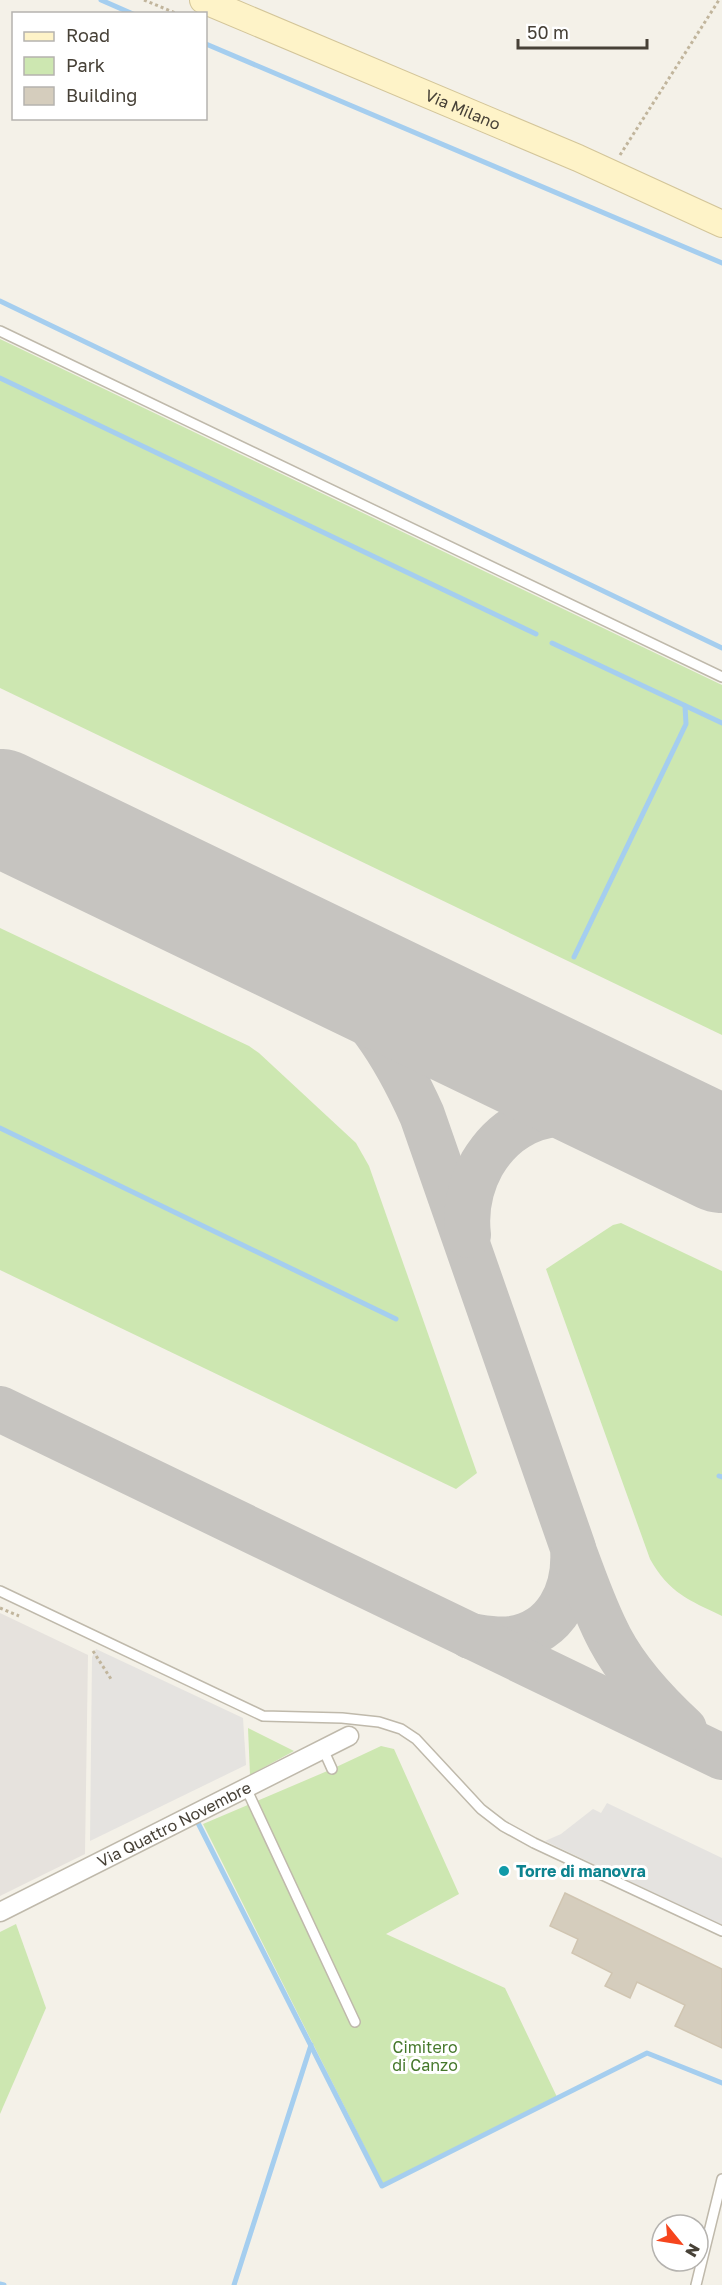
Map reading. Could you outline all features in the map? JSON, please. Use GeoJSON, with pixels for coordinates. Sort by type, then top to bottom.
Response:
{"type":"FeatureCollection","features":[{"type":"Feature","properties":{"kind":"street","name":"Via Milano"},"geometry":{"type":"LineString","coordinates":[[203,0],[609,172],[722,224]]}},
{"type":"Feature","properties":{"kind":"street","name":"Via Quattro Novembre"},"geometry":{"type":"LineString","coordinates":[[0,1912],[323,1749],[351,1728]]}},
{"type":"Feature","properties":{"kind":"lane"},"geometry":{"type":"LineString","coordinates":[[0,331],[722,676]]}},
{"type":"Feature","properties":{"kind":"lane"},"geometry":{"type":"LineString","coordinates":[[0,1591],[263,1716],[351,1728],[379,1722],[401,1729],[416,1739],[481,1809],[503,1826],[722,1932]]}},
{"type":"Feature","properties":{"kind":"lane"},"geometry":{"type":"LineString","coordinates":[[323,1749],[332,1769]]}},
{"type":"Feature","properties":{"kind":"lane"},"geometry":{"type":"LineString","coordinates":[[246,1788],[355,2022]]}},
{"type":"Feature","properties":{"kind":"lane"},"geometry":{"type":"LineString","coordinates":[[696,2285],[722,2179]]}},
{"type":"Feature","properties":{"kind":"path"},"geometry":{"type":"LineString","coordinates":[[144,0],[173,12]]}},
{"type":"Feature","properties":{"kind":"path"},"geometry":{"type":"LineString","coordinates":[[609,172],[719,0]]}},
{"type":"Feature","properties":{"kind":"path"},"geometry":{"type":"LineString","coordinates":[[0,1608],[21,1617]]}},
{"type":"Feature","properties":{"kind":"path"},"geometry":{"type":"LineString","coordinates":[[84,1647],[95,1652],[111,1679]]}},
{"type":"Feature","properties":{"kind":"shaded area"},"geometry":{"type":"Polygon","coordinates":[[[0,1613],[88,1655],[85,1854],[0,1896],[0,1613]]]}},
{"type":"Feature","properties":{"kind":"shaded area"},"geometry":{"type":"Polygon","coordinates":[[[96,1649],[243,1718],[246,1765],[90,1841],[92,1657],[96,1649]]]}},
{"type":"Feature","properties":{"kind":"shaded area"},"geometry":{"type":"Polygon","coordinates":[[[607,1803],[722,1858],[722,1925],[545,1841],[561,1834],[593,1809],[601,1813],[607,1803]]]}},
{"type":"Feature","properties":{"kind":"green space"},"geometry":{"type":"Polygon","coordinates":[[[0,339],[722,685],[722,1035],[0,688],[0,339]]]}},
{"type":"Feature","properties":{"kind":"green space"},"geometry":{"type":"Polygon","coordinates":[[[0,928],[249,1046],[356,1143],[369,1166],[477,1473],[456,1489],[0,1270],[0,928]]]}},
{"type":"Feature","properties":{"kind":"green space"},"geometry":{"type":"Polygon","coordinates":[[[621,1223],[722,1271],[722,1616],[672,1588],[650,1559],[546,1269],[613,1225],[621,1223]]]}},
{"type":"Feature","properties":{"kind":"green space"},"geometry":{"type":"Polygon","coordinates":[[[248,1728],[294,1751],[250,1775],[248,1728]]]}},
{"type":"Feature","properties":{"kind":"green space","name":"Cimitero di Canzo"},"geometry":{"type":"Polygon","coordinates":[[[381,1746],[394,1749],[459,1894],[386,1934],[505,1988],[557,2097],[383,2184],[203,1824],[381,1746]]]}},
{"type":"Feature","properties":{"kind":"green space"},"geometry":{"type":"Polygon","coordinates":[[[16,1924],[46,2008],[0,2114],[0,1932],[16,1924]]]}},
{"type":"Feature","properties":{"kind":"building"},"geometry":{"type":"Polygon","coordinates":[[[565,1893],[722,1969],[722,2048],[675,2026],[685,2005],[637,1982],[630,1998],[605,1986],[612,1973],[572,1953],[578,1939],[550,1926],[565,1893]]]}},
{"type":"Feature","properties":{"kind":"waterway"},"geometry":{"type":"LineString","coordinates":[[101,0],[128,12]]}},
{"type":"Feature","properties":{"kind":"waterway"},"geometry":{"type":"LineString","coordinates":[[207,44],[722,263]]}},
{"type":"Feature","properties":{"kind":"waterway"},"geometry":{"type":"LineString","coordinates":[[0,301],[722,648]]}},
{"type":"Feature","properties":{"kind":"waterway"},"geometry":{"type":"LineString","coordinates":[[0,378],[536,634]]}},
{"type":"Feature","properties":{"kind":"waterway"},"geometry":{"type":"LineString","coordinates":[[552,643],[722,723]]}},
{"type":"Feature","properties":{"kind":"waterway"},"geometry":{"type":"LineString","coordinates":[[574,957],[686,724],[685,706]]}},
{"type":"Feature","properties":{"kind":"waterway"},"geometry":{"type":"LineString","coordinates":[[0,1128],[396,1319]]}},
{"type":"Feature","properties":{"kind":"waterway"},"geometry":{"type":"LineString","coordinates":[[197,1821],[382,2186],[647,2053],[722,2083]]}},
{"type":"Feature","properties":{"kind":"waterway"},"geometry":{"type":"LineString","coordinates":[[234,2285],[311,2045]]}},
{"type":"Feature","properties":{"kind":"waterway"},"geometry":{"type":"LineString","coordinates":[[0,2284],[4,2285]]}},
{"type":"Feature","properties":{"kind":"taxiway"},"geometry":{"type":"LineString","coordinates":[[277,941],[329,983],[365,1018],[389,1051],[412,1093],[422,1115],[573,1548],[573,1564],[567,1594],[552,1619],[527,1635],[511,1639],[470,1636]]}},
{"type":"Feature","properties":{"kind":"taxiway"},"geometry":{"type":"LineString","coordinates":[[468,1235],[468,1207],[478,1172],[498,1142],[517,1127],[538,1118],[560,1113],[608,1115],[657,1124]]}},
{"type":"Feature","properties":{"kind":"taxiway"},"geometry":{"type":"LineString","coordinates":[[0,1409],[722,1757]]}},
{"type":"Feature","properties":{"kind":"taxiway"},"geometry":{"type":"LineString","coordinates":[[574,1552],[590,1596],[617,1652],[643,1687],[684,1729]]}},
{"type":"Feature","properties":{"kind":"runway"},"geometry":{"type":"LineString","coordinates":[[0,807],[722,1155]]}},
{"type":"Feature","properties":{"kind":"place","name":"Torre di manovra"},"geometry":{"type":"Point","coordinates":[504,1871]}}]}
